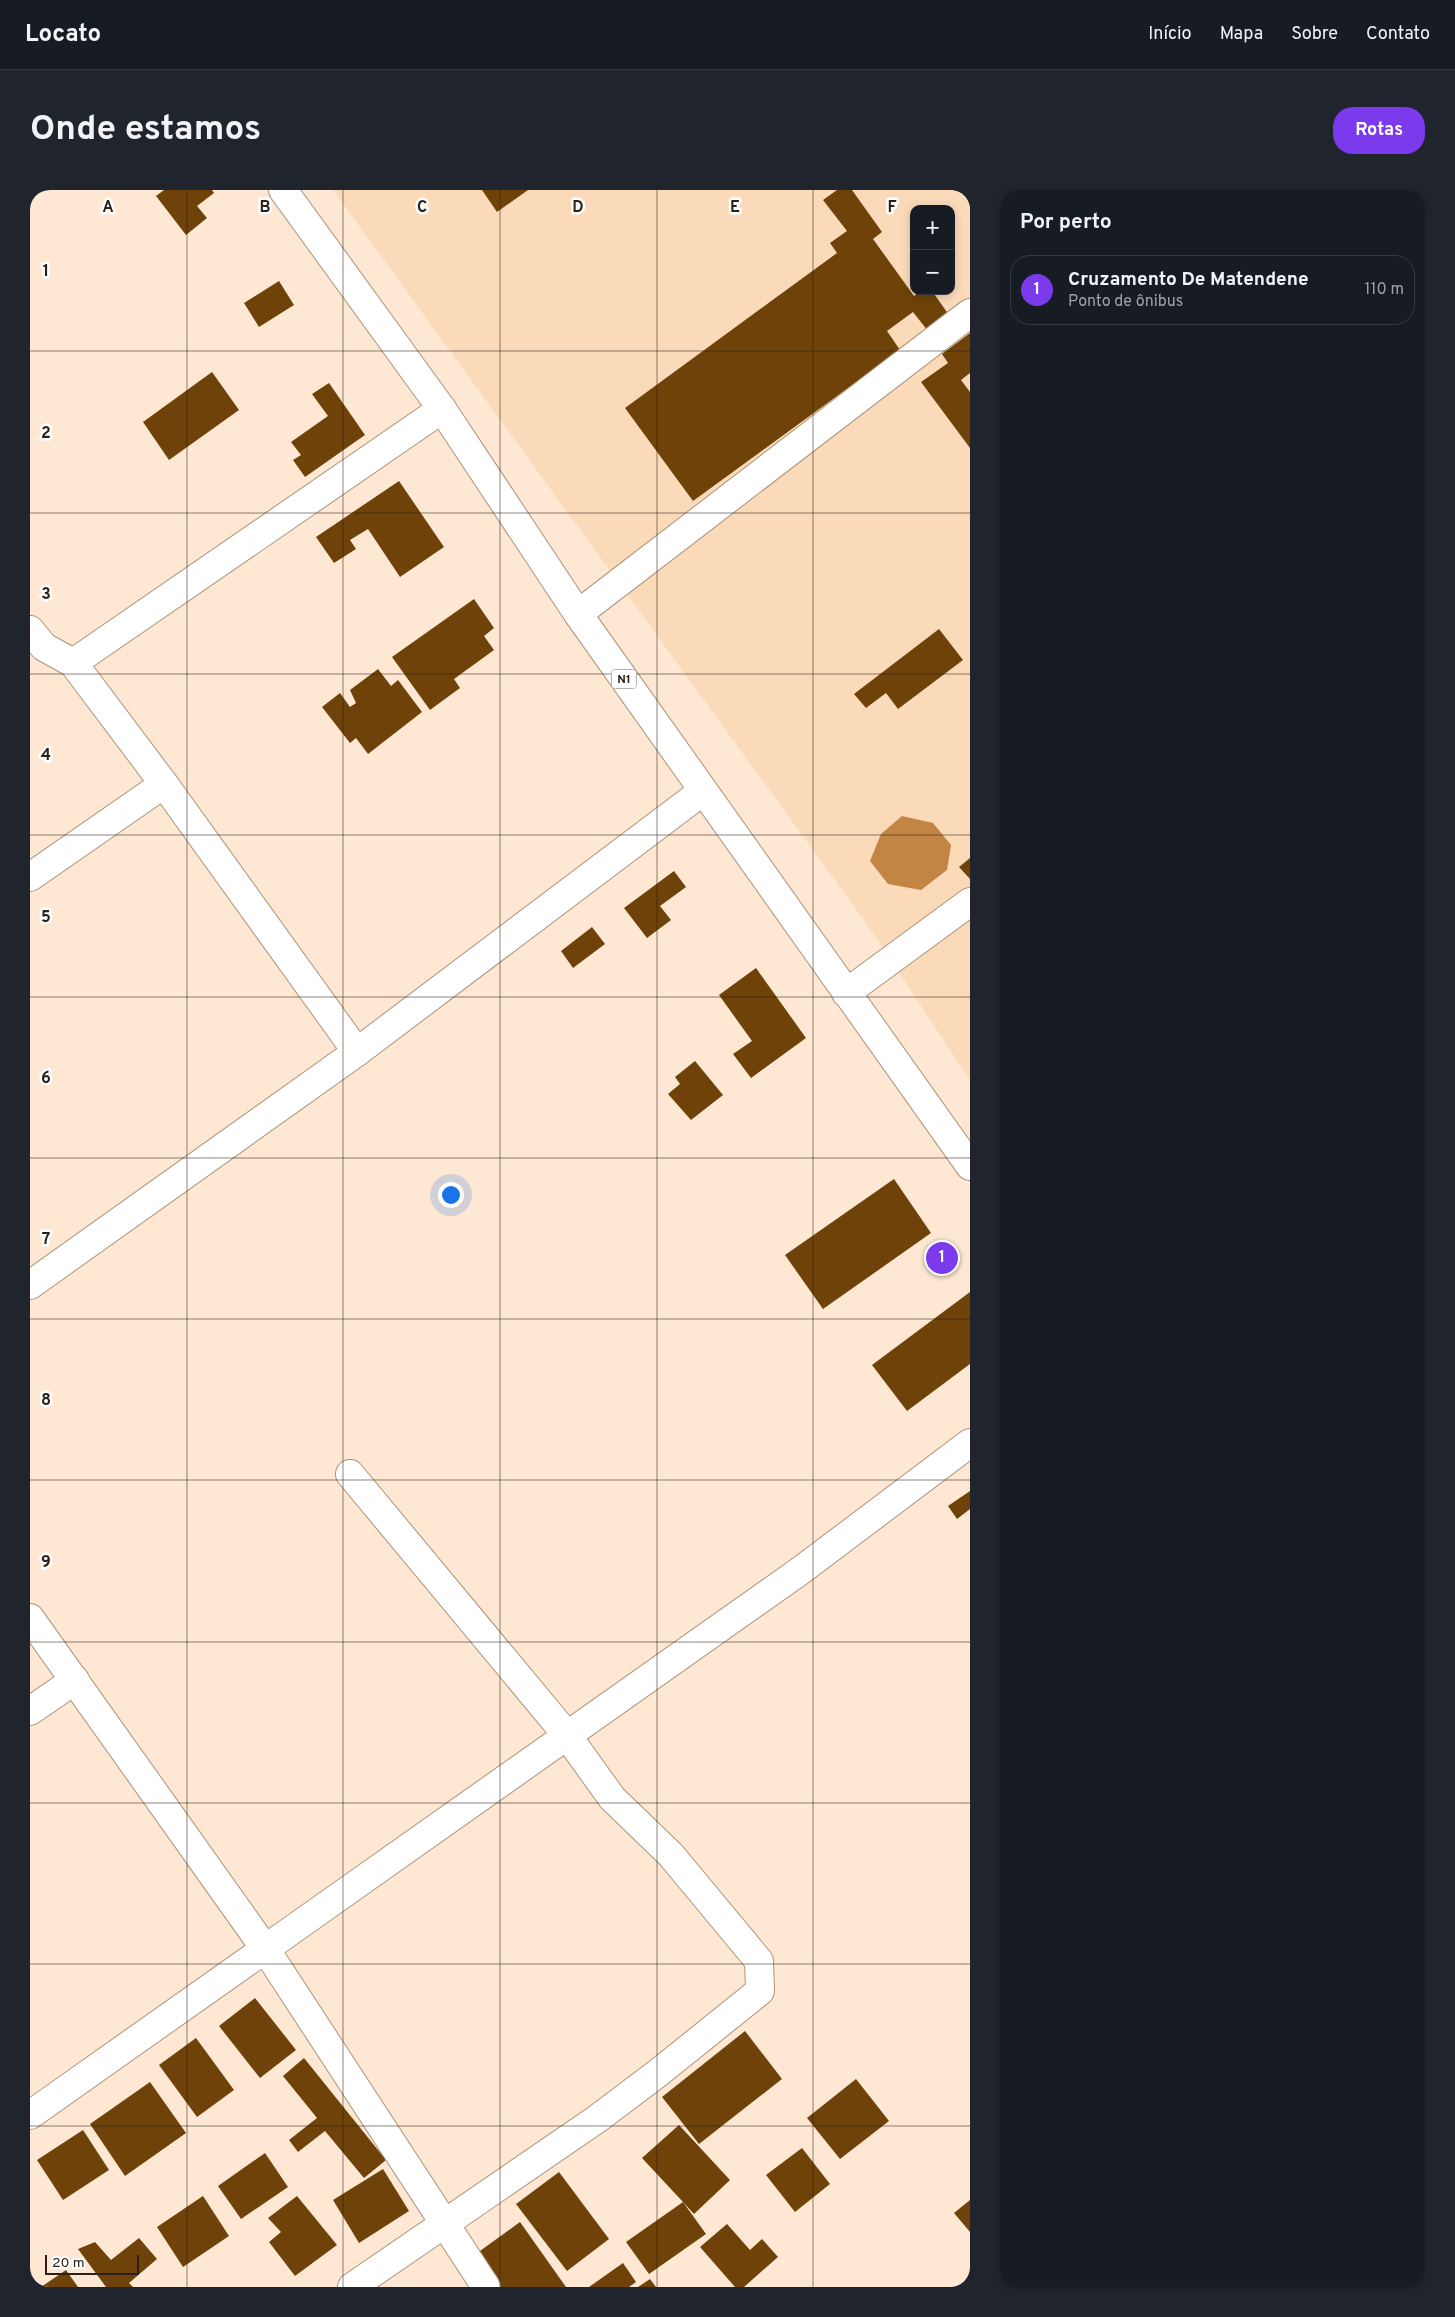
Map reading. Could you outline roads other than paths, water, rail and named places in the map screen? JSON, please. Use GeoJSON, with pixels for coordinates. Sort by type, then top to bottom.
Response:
{"type":"FeatureCollection","features":[{"type":"Feature","properties":{"kind":"main road","name":"N1"},"geometry":{"type":"LineString","coordinates":[[283,190],[442,409],[578,614],[970,1166]]}},
{"type":"Feature","properties":{"kind":"main road"},"geometry":{"type":"LineString","coordinates":[[578,614],[970,313]]}},
{"type":"Feature","properties":{"kind":"main road"},"geometry":{"type":"LineString","coordinates":[[73,663],[442,409]]}},
{"type":"Feature","properties":{"kind":"main road"},"geometry":{"type":"LineString","coordinates":[[30,630],[44,648],[73,663],[164,784],[357,1052]]}},
{"type":"Feature","properties":{"kind":"main road"},"geometry":{"type":"LineString","coordinates":[[30,877],[164,784]]}},
{"type":"Feature","properties":{"kind":"main road"},"geometry":{"type":"LineString","coordinates":[[30,1285],[357,1052],[703,791]]}},
{"type":"Feature","properties":{"kind":"main road"},"geometry":{"type":"LineString","coordinates":[[846,993],[970,902]]}},
{"type":"Feature","properties":{"kind":"main road"},"geometry":{"type":"LineString","coordinates":[[30,2115],[266,1950],[566,1734],[800,1571],[970,1443]]}},
{"type":"Feature","properties":{"kind":"main road"},"geometry":{"type":"LineString","coordinates":[[350,1474],[566,1734],[612,1798],[671,1855],[759,1961],[760,1991],[597,2119],[352,2287]]}},
{"type":"Feature","properties":{"kind":"main road"},"geometry":{"type":"LineString","coordinates":[[30,1618],[266,1950],[486,2287]]}},
{"type":"Feature","properties":{"kind":"main road"},"geometry":{"type":"LineString","coordinates":[[30,1711],[75,1680]]}},
{"type":"Feature","properties":{"kind":"place","name":"Cruzamento De Matendene"},"geometry":{"type":"Point","coordinates":[942,1258]}}]}
